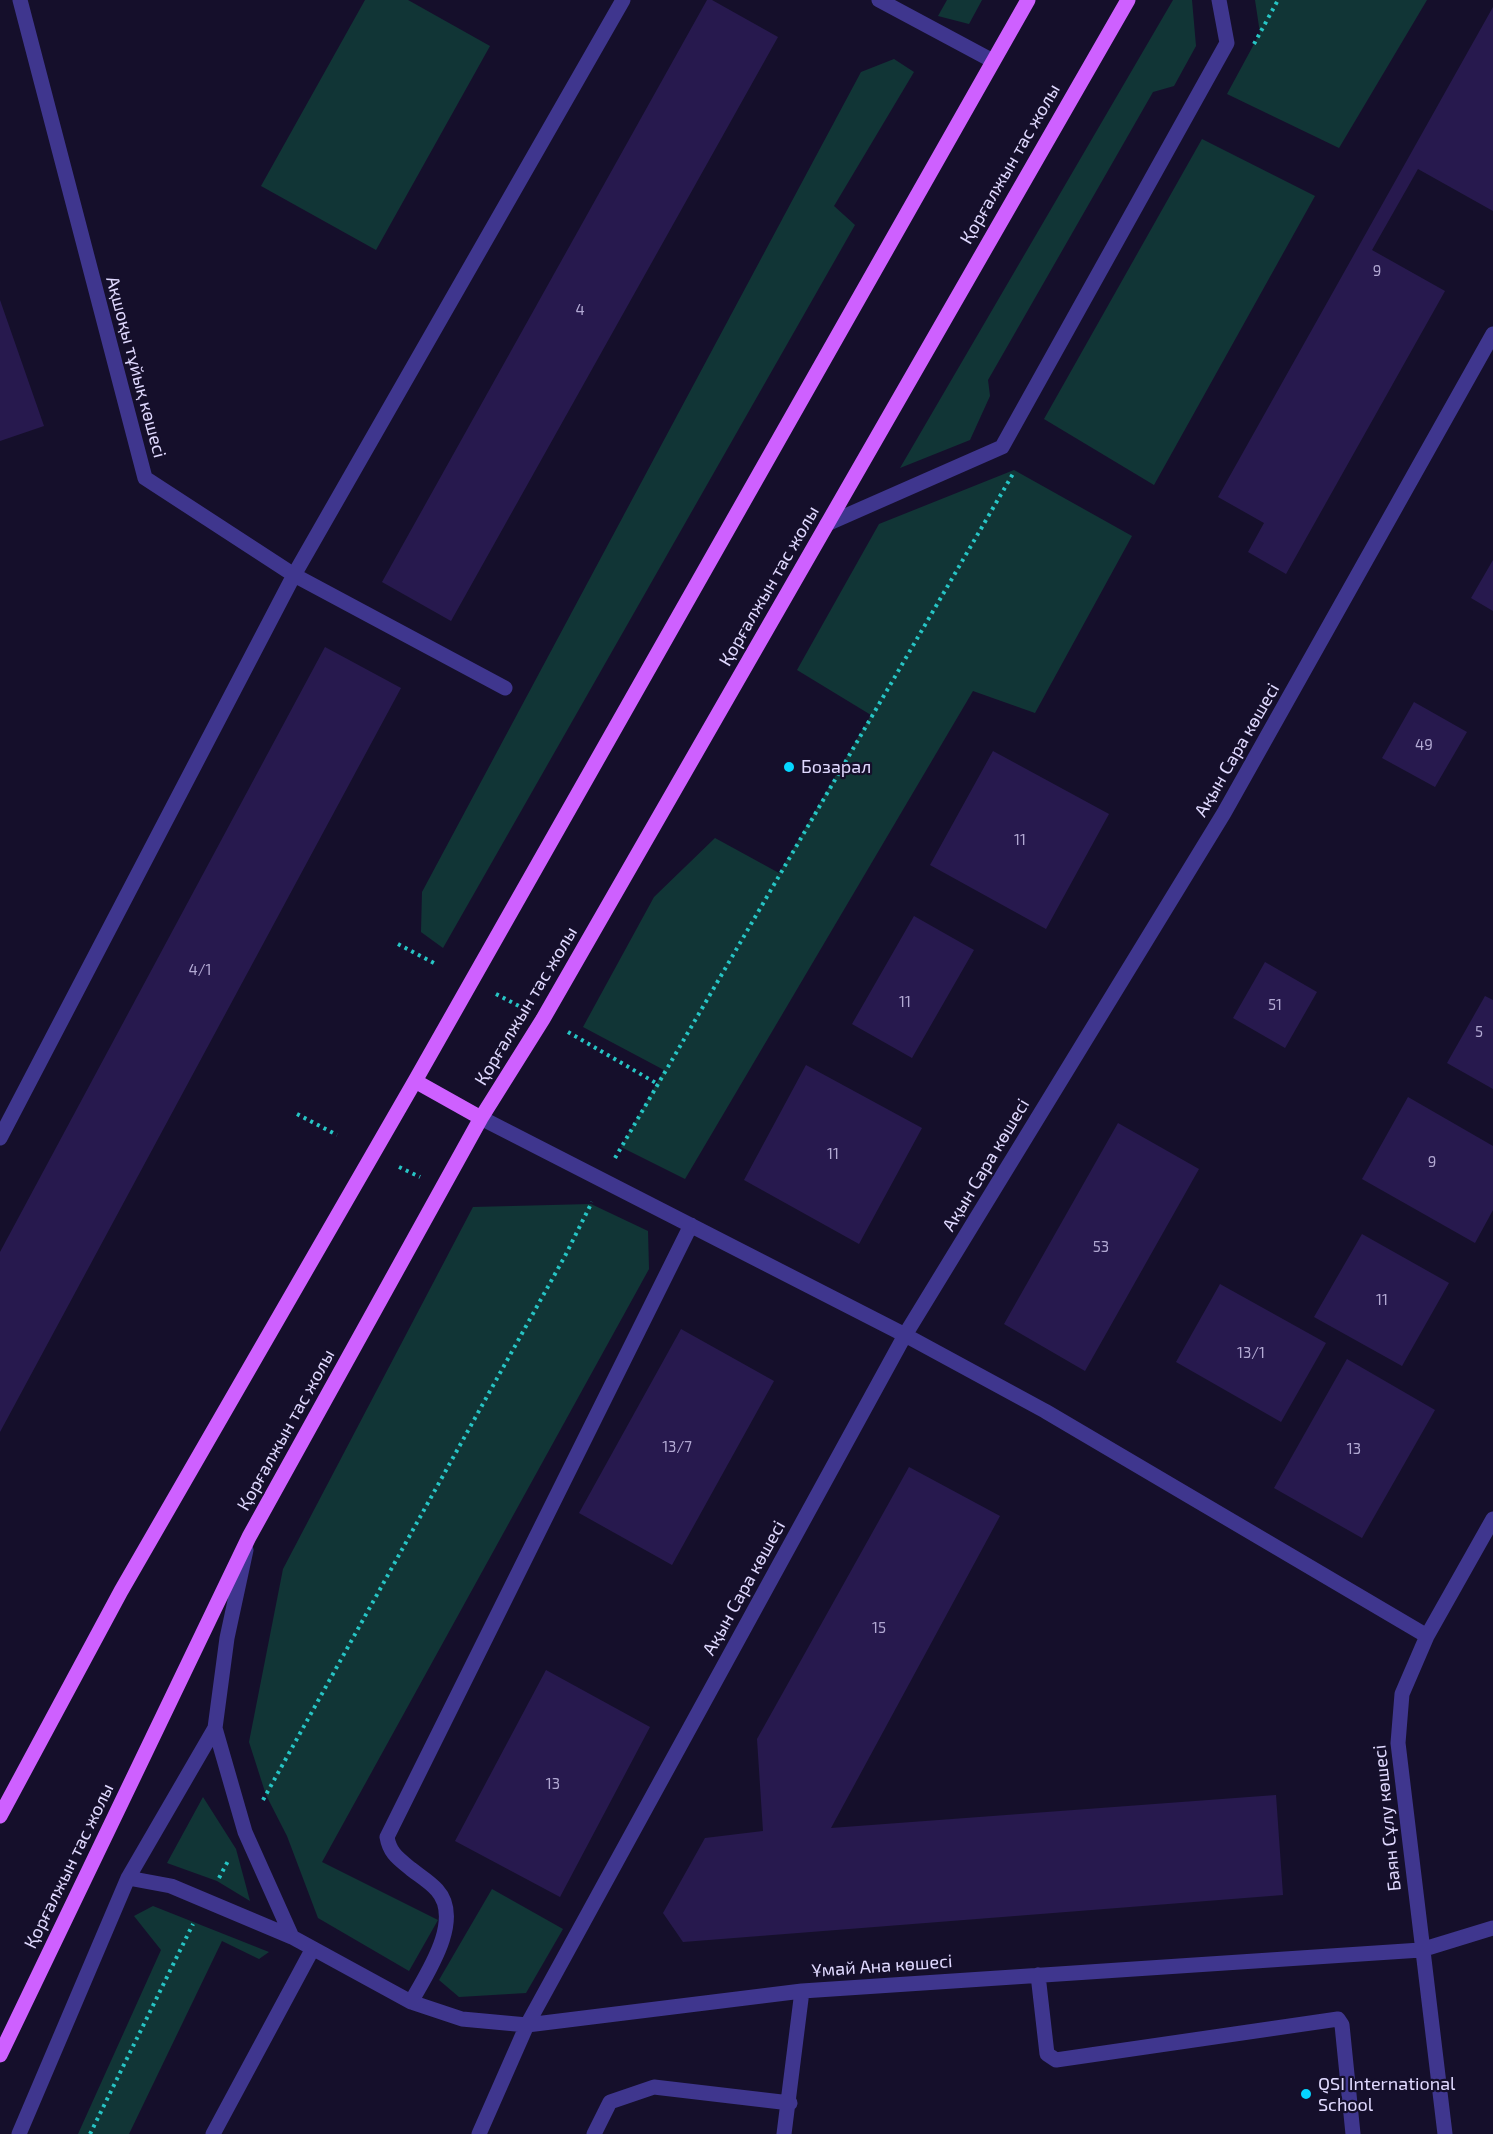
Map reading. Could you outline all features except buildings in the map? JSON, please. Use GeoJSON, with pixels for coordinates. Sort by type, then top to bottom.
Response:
{"type":"FeatureCollection","features":[{"type":"Feature","properties":{"kind":"main road"},"geometry":{"type":"LineString","coordinates":[[0,1816],[121,1592],[415,1081],[1028,0]]}},
{"type":"Feature","properties":{"kind":"main road","name":"Қорғалжын тас жолы"},"geometry":{"type":"LineString","coordinates":[[0,2055],[249,1537],[481,1118],[543,1019],[1128,0]]}},
{"type":"Feature","properties":{"kind":"main road"},"geometry":{"type":"LineString","coordinates":[[415,1081],[481,1118]]}},
{"type":"Feature","properties":{"kind":"street","name":"Ақшоқы тұйық көшесі"},"geometry":{"type":"LineString","coordinates":[[20,0],[145,477],[294,575],[506,688]]}},
{"type":"Feature","properties":{"kind":"street"},"geometry":{"type":"LineString","coordinates":[[0,1138],[294,575],[623,0]]}},
{"type":"Feature","properties":{"kind":"street"},"geometry":{"type":"LineString","coordinates":[[879,0],[993,61]]}},
{"type":"Feature","properties":{"kind":"street"},"geometry":{"type":"LineString","coordinates":[[827,524],[1002,447],[1227,43],[1219,0]]}},
{"type":"Feature","properties":{"kind":"street","name":"Ақын Сара көшесі"},"geometry":{"type":"LineString","coordinates":[[479,2134],[527,2025],[905,1335],[1224,813],[1493,334]]}},
{"type":"Feature","properties":{"kind":"street"},"geometry":{"type":"LineString","coordinates":[[481,1118],[905,1335],[1046,1411],[1427,1636]]}},
{"type":"Feature","properties":{"kind":"street"},"geometry":{"type":"LineString","coordinates":[[411,2002],[443,1943],[444,1906],[438,1891],[395,1857],[389,1848],[387,1837],[691,1225]]}},
{"type":"Feature","properties":{"kind":"street","name":"Баян Сұлу көшесі"},"geometry":{"type":"LineString","coordinates":[[1445,2134],[1421,1950],[1398,1743],[1402,1694],[1427,1636],[1493,1519]]}},
{"type":"Feature","properties":{"kind":"street"},"geometry":{"type":"LineString","coordinates":[[19,2134],[129,1878],[215,1728],[227,1638],[249,1537]]}},
{"type":"Feature","properties":{"kind":"street"},"geometry":{"type":"LineString","coordinates":[[215,1728],[245,1832],[292,1936]]}},
{"type":"Feature","properties":{"kind":"street","name":"Ұмай Ана көшесі"},"geometry":{"type":"LineString","coordinates":[[129,1878],[171,1886],[292,1936],[312,1950],[411,2002],[462,2019],[527,2025],[802,1991],[1421,1950],[1493,1928]]}},
{"type":"Feature","properties":{"kind":"street"},"geometry":{"type":"LineString","coordinates":[[213,2134],[312,1950]]}},
{"type":"Feature","properties":{"kind":"street"},"geometry":{"type":"LineString","coordinates":[[1038,1975],[1047,2054],[1056,2060],[1338,2019],[1342,2025],[1353,2134]]}},
{"type":"Feature","properties":{"kind":"street"},"geometry":{"type":"LineString","coordinates":[[784,2134],[790,2103],[802,1991]]}},
{"type":"Feature","properties":{"kind":"street"},"geometry":{"type":"LineString","coordinates":[[594,2134],[610,2102],[654,2087],[790,2103]]}},
{"type":"Feature","properties":{"kind":"path"},"geometry":{"type":"LineString","coordinates":[[1249,53],[1278,0]]}},
{"type":"Feature","properties":{"kind":"path"},"geometry":{"type":"LineString","coordinates":[[90,2134],[122,2064],[205,1899],[245,1832],[565,1256],[602,1181],[656,1083],[1014,470]]}},
{"type":"Feature","properties":{"kind":"path"},"geometry":{"type":"LineString","coordinates":[[398,944],[434,963]]}},
{"type":"Feature","properties":{"kind":"path"},"geometry":{"type":"LineString","coordinates":[[496,994],[519,1006]]}},
{"type":"Feature","properties":{"kind":"path"},"geometry":{"type":"LineString","coordinates":[[568,1032],[656,1083]]}},
{"type":"Feature","properties":{"kind":"path"},"geometry":{"type":"LineString","coordinates":[[297,1114],[337,1135]]}},
{"type":"Feature","properties":{"kind":"path"},"geometry":{"type":"LineString","coordinates":[[399,1167],[422,1178]]}},
{"type":"Feature","properties":{"kind":"green space"},"geometry":{"type":"Polygon","coordinates":[[[365,0],[408,0],[490,46],[376,250],[261,186],[365,0]]]}},
{"type":"Feature","properties":{"kind":"green space"},"geometry":{"type":"Polygon","coordinates":[[[947,0],[982,0],[969,24],[938,16],[947,0]]]}},
{"type":"Feature","properties":{"kind":"green space"},"geometry":{"type":"Polygon","coordinates":[[[1173,0],[1192,0],[1196,46],[1174,86],[1153,92],[988,380],[990,396],[970,440],[900,468],[1173,0]]]}},
{"type":"Feature","properties":{"kind":"green space"},"geometry":{"type":"Polygon","coordinates":[[[1255,0],[1427,0],[1339,148],[1227,94],[1260,33],[1255,0]]]}},
{"type":"Feature","properties":{"kind":"green space"},"geometry":{"type":"Polygon","coordinates":[[[894,59],[914,72],[834,206],[855,225],[443,948],[421,932],[422,892],[861,72],[894,59]]]}},
{"type":"Feature","properties":{"kind":"green space"},"geometry":{"type":"Polygon","coordinates":[[[1202,139],[1315,196],[1154,485],[1044,419],[1202,139]]]}},
{"type":"Feature","properties":{"kind":"green space"},"geometry":{"type":"Polygon","coordinates":[[[1014,470],[1132,536],[1035,713],[973,691],[685,1179],[621,1147],[664,1070],[583,1027],[654,897],[715,838],[779,873],[871,715],[797,670],[879,524],[1014,470]]]}},
{"type":"Feature","properties":{"kind":"green space"},"geometry":{"type":"Polygon","coordinates":[[[591,1204],[648,1231],[649,1269],[322,1862],[438,1920],[409,1971],[318,1918],[287,1836],[266,1795],[249,1742],[283,1569],[473,1207],[591,1204]]]}},
{"type":"Feature","properties":{"kind":"green space"},"geometry":{"type":"Polygon","coordinates":[[[203,1797],[236,1849],[250,1901],[217,1881],[167,1863],[203,1797]]]}},
{"type":"Feature","properties":{"kind":"green space"},"geometry":{"type":"Polygon","coordinates":[[[492,1889],[563,1929],[526,1993],[459,1997],[439,1980],[492,1889]]]}},
{"type":"Feature","properties":{"kind":"green space"},"geometry":{"type":"Polygon","coordinates":[[[153,1906],[269,1952],[259,1959],[222,1941],[129,2134],[78,2134],[161,1950],[134,1916],[153,1906]]]}},
{"type":"Feature","properties":{"kind":"place","name":"Бозарал"},"geometry":{"type":"Point","coordinates":[789,767]}},
{"type":"Feature","properties":{"kind":"place","name":"QSI International School"},"geometry":{"type":"Point","coordinates":[1306,2094]}}]}
